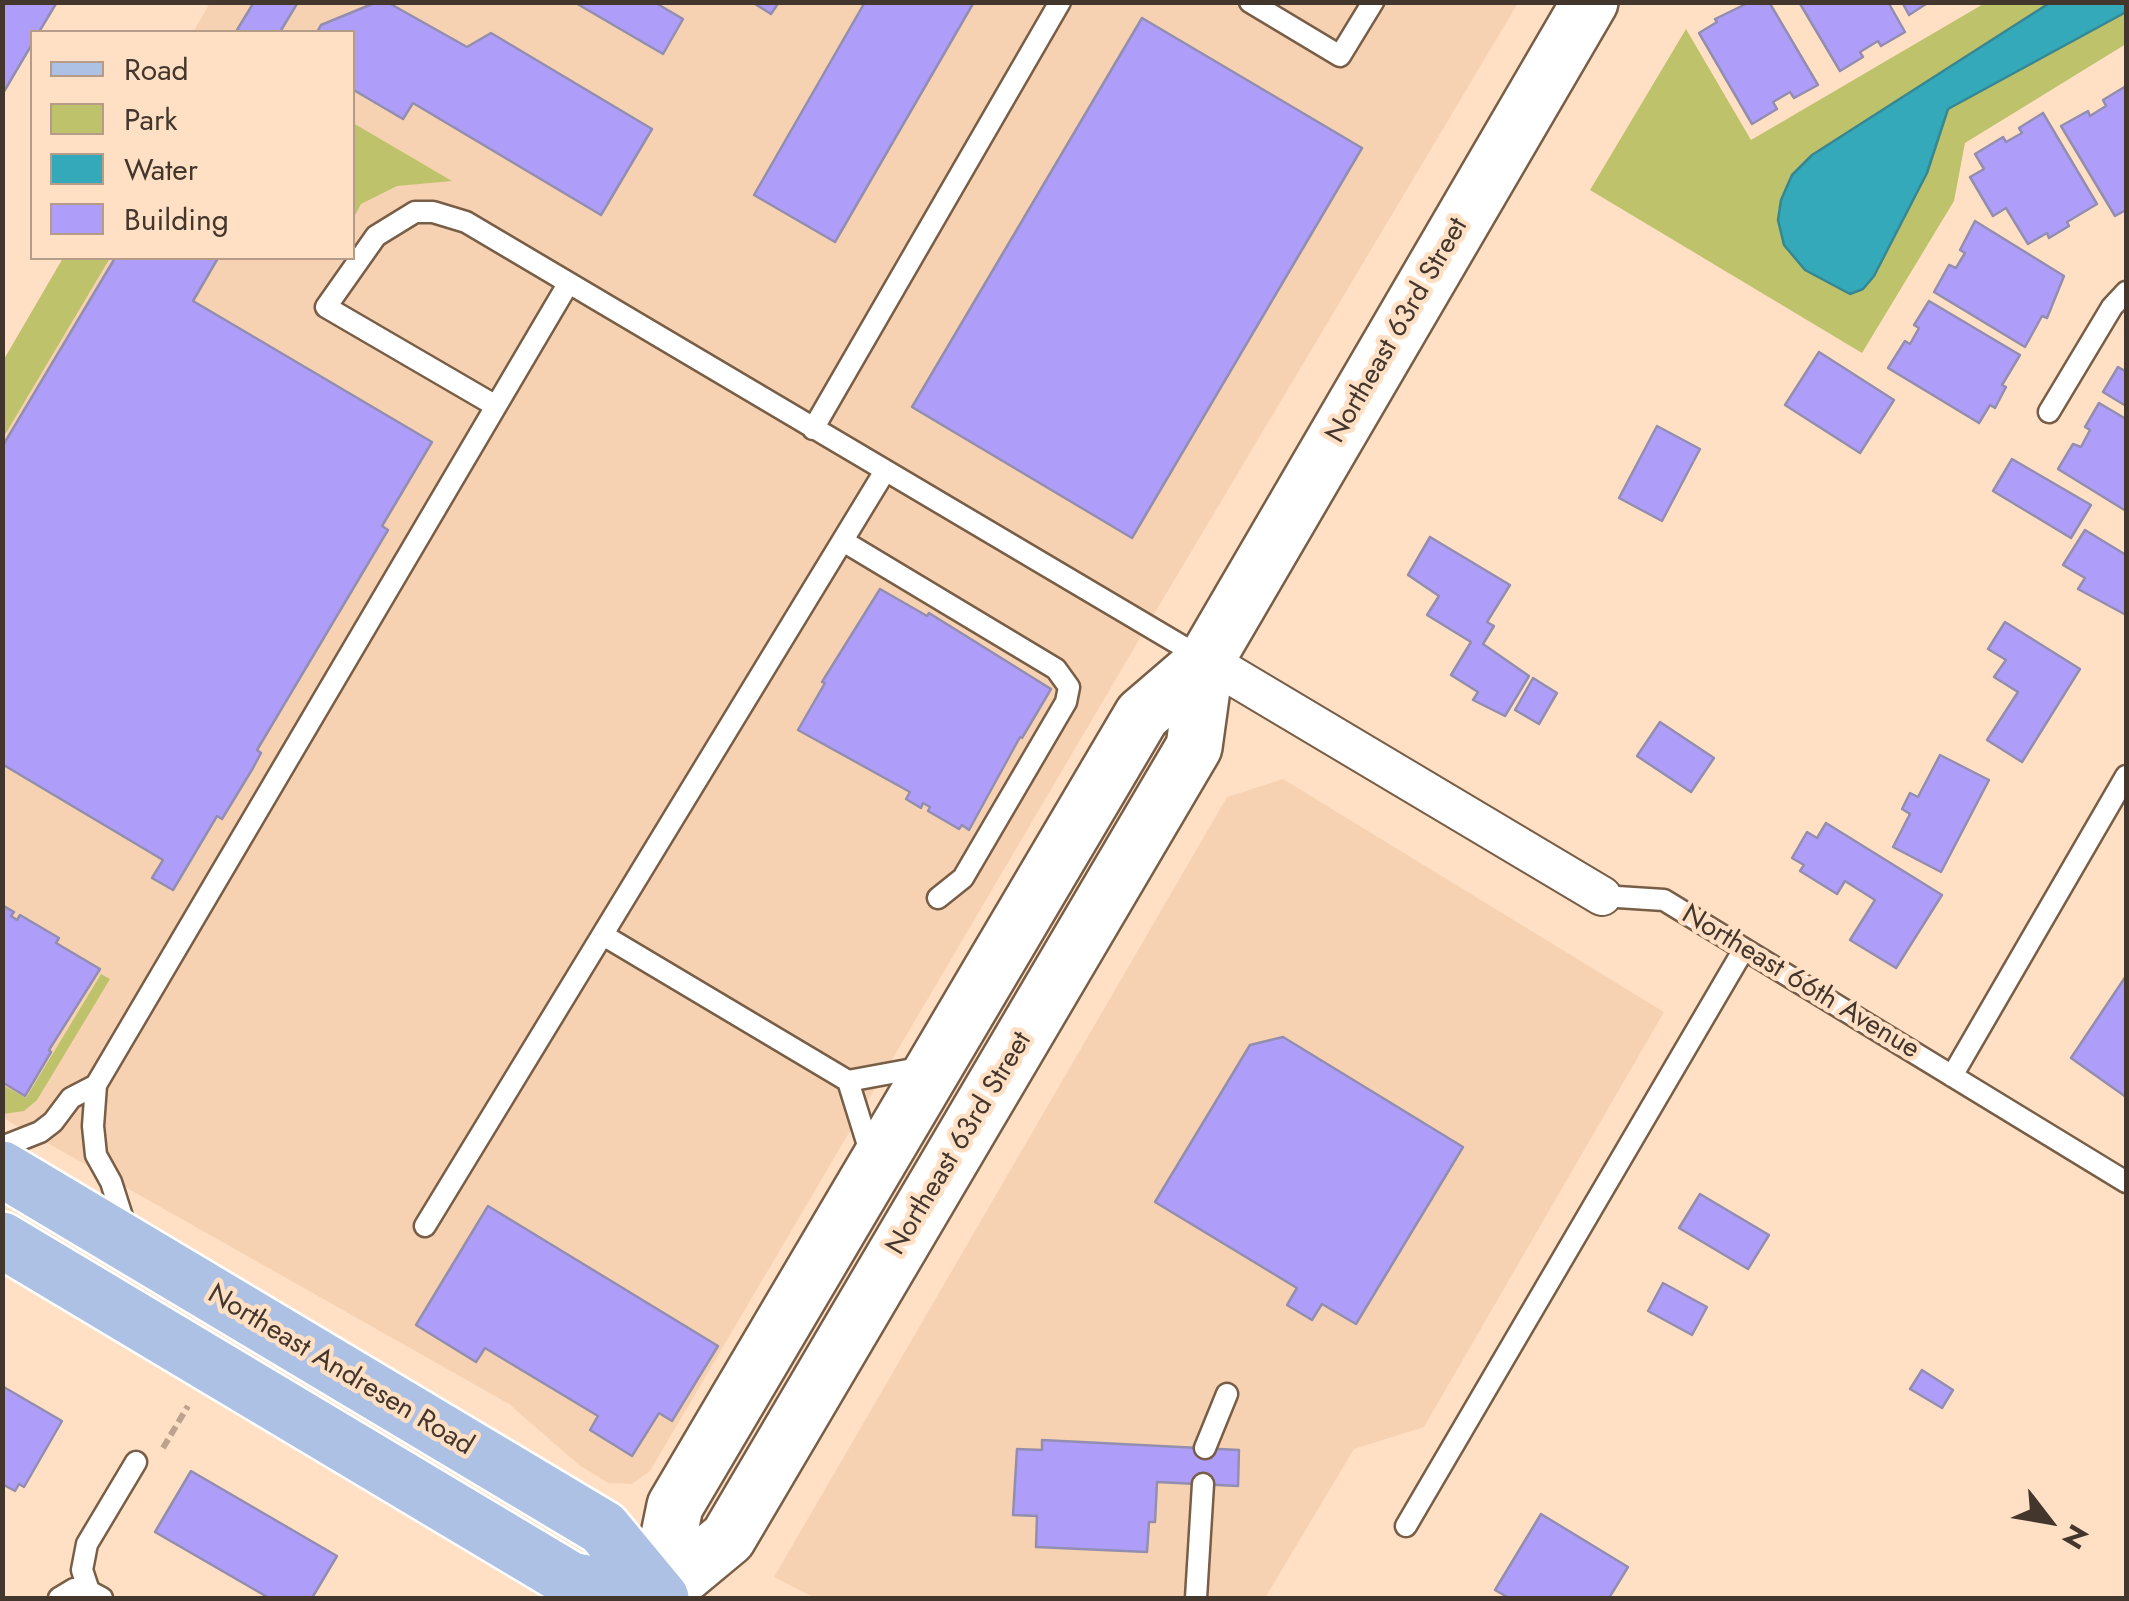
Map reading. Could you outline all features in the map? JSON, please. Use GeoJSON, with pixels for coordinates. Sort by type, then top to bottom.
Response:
{"type":"FeatureCollection","features":[{"type":"Feature","properties":{"kind":"main road","name":"Northeast 63rd Street"},"geometry":{"type":"LineString","coordinates":[[658,1598],[675,1506],[1142,716],[1206,660],[1590,2]]}},
{"type":"Feature","properties":{"kind":"main road","name":"Northeast 63rd Street"},"geometry":{"type":"LineString","coordinates":[[658,1598],[728,1538],[1194,747],[1206,660]]}},
{"type":"Feature","properties":{"kind":"main road","name":"Northeast Andresen Road"},"geometry":{"type":"LineString","coordinates":[[2,1169],[603,1528],[658,1598]]}},
{"type":"Feature","properties":{"kind":"main road"},"geometry":{"type":"LineString","coordinates":[[2,1240],[572,1580],[658,1598]]}},
{"type":"Feature","properties":{"kind":"street","name":"Northeast 66th Avenue"},"geometry":{"type":"LineString","coordinates":[[1206,660],[1602,896]]}},
{"type":"Feature","properties":{"kind":"lane"},"geometry":{"type":"LineString","coordinates":[[812,429],[1060,2]]}},
{"type":"Feature","properties":{"kind":"lane"},"geometry":{"type":"LineString","coordinates":[[1250,2],[1340,56],[1372,2]]}},
{"type":"Feature","properties":{"kind":"lane"},"geometry":{"type":"LineString","coordinates":[[496,406],[326,307],[376,236],[414,212],[433,212],[466,222],[1206,660]]}},
{"type":"Feature","properties":{"kind":"lane"},"geometry":{"type":"LineString","coordinates":[[132,1246],[111,1182],[96,1155],[92,1126],[96,1085],[568,284]]}},
{"type":"Feature","properties":{"kind":"lane"},"geometry":{"type":"LineString","coordinates":[[2049,412],[2112,308],[2126,292]]}},
{"type":"Feature","properties":{"kind":"lane"},"geometry":{"type":"LineString","coordinates":[[426,1226],[885,471]]}},
{"type":"Feature","properties":{"kind":"lane"},"geometry":{"type":"LineString","coordinates":[[842,540],[1056,669],[1069,686],[1066,702],[963,878],[938,898]]}},
{"type":"Feature","properties":{"kind":"lane"},"geometry":{"type":"LineString","coordinates":[[1952,1076],[2126,776]]}},
{"type":"Feature","properties":{"kind":"lane","name":"Northeast 66th Avenue"},"geometry":{"type":"LineString","coordinates":[[1602,896],[1664,900],[2126,1182]]}},
{"type":"Feature","properties":{"kind":"lane"},"geometry":{"type":"LineString","coordinates":[[603,936],[848,1081],[936,1064]]}},
{"type":"Feature","properties":{"kind":"lane"},"geometry":{"type":"LineString","coordinates":[[1406,1526],[1744,948]]}},
{"type":"Feature","properties":{"kind":"lane"},"geometry":{"type":"LineString","coordinates":[[848,1081],[874,1169]]}},
{"type":"Feature","properties":{"kind":"lane"},"geometry":{"type":"LineString","coordinates":[[2,1147],[40,1132],[71,1098],[96,1085]]}},
{"type":"Feature","properties":{"kind":"lane"},"geometry":{"type":"LineString","coordinates":[[1204,1448],[1227,1394]]}},
{"type":"Feature","properties":{"kind":"lane"},"geometry":{"type":"LineString","coordinates":[[96,1595],[82,1570],[87,1544],[136,1462]]}},
{"type":"Feature","properties":{"kind":"lane"},"geometry":{"type":"LineString","coordinates":[[1196,1598],[1202,1484]]}},
{"type":"Feature","properties":{"kind":"lane"},"geometry":{"type":"LineString","coordinates":[[59,1598],[74,1589],[96,1595]]}},
{"type":"Feature","properties":{"kind":"path"},"geometry":{"type":"LineString","coordinates":[[163,1448],[193,1398]]}},
{"type":"Feature","properties":{"kind":"shaded area"},"geometry":{"type":"Polygon","coordinates":[[[210,3],[1518,3],[650,1471],[632,1484],[608,1483],[579,1465],[509,1404],[3,1118],[3,361],[62,260],[355,260],[355,30],[194,30],[210,3]]]}},
{"type":"Feature","properties":{"kind":"shaded area"},"geometry":{"type":"Polygon","coordinates":[[[1283,779],[1664,1012],[1424,1427],[1354,1449],[1265,1598],[815,1598],[774,1577],[1227,797],[1283,779]]]}},
{"type":"Feature","properties":{"kind":"green space"},"geometry":{"type":"Polygon","coordinates":[[[1985,3],[2126,3],[2126,44],[1965,143],[1954,201],[1862,353],[1590,190],[1686,29],[1751,140],[1985,3]]]}},
{"type":"Feature","properties":{"kind":"green space"},"geometry":{"type":"Polygon","coordinates":[[[355,124],[452,181],[397,186],[361,204],[355,215],[355,124]]]}},
{"type":"Feature","properties":{"kind":"green space"},"geometry":{"type":"Polygon","coordinates":[[[62,260],[109,260],[3,438],[3,361],[62,260]]]}},
{"type":"Feature","properties":{"kind":"green space"},"geometry":{"type":"Polygon","coordinates":[[[101,974],[110,979],[37,1100],[24,1111],[3,1114],[3,1085],[26,1098],[101,974]]]}},
{"type":"Feature","properties":{"kind":"water"},"geometry":{"type":"Polygon","coordinates":[[[2051,2],[2126,3],[2126,12],[1948,109],[1927,173],[1874,276],[1863,289],[1850,294],[1805,270],[1784,245],[1778,220],[1781,200],[1792,175],[1812,155],[2051,2]]]}},
{"type":"Feature","properties":{"kind":"building"},"geometry":{"type":"Polygon","coordinates":[[[2,2],[57,2],[40,30],[30,30],[30,47],[2,95],[2,2]]]}},
{"type":"Feature","properties":{"kind":"building"},"geometry":{"type":"Polygon","coordinates":[[[254,2],[298,2],[281,30],[237,30],[254,2]]]}},
{"type":"Feature","properties":{"kind":"building"},"geometry":{"type":"Polygon","coordinates":[[[377,2],[387,2],[467,47],[491,33],[652,129],[601,215],[413,103],[403,119],[355,91],[355,30],[318,30],[321,25],[377,2]]]}},
{"type":"Feature","properties":{"kind":"building"},"geometry":{"type":"Polygon","coordinates":[[[574,2],[654,2],[683,19],[663,54],[574,2]]]}},
{"type":"Feature","properties":{"kind":"building"},"geometry":{"type":"Polygon","coordinates":[[[752,2],[779,2],[771,14],[752,2]]]}},
{"type":"Feature","properties":{"kind":"building"},"geometry":{"type":"Polygon","coordinates":[[[865,2],[974,2],[835,242],[754,195],[865,2]]]}},
{"type":"Feature","properties":{"kind":"building"},"geometry":{"type":"Polygon","coordinates":[[[1750,2],[1769,2],[1818,85],[1794,98],[1790,92],[1773,102],[1777,109],[1752,124],[1699,33],[1717,22],[1715,19],[1750,2]]]}},
{"type":"Feature","properties":{"kind":"building"},"geometry":{"type":"Polygon","coordinates":[[[1799,2],[1888,2],[1905,32],[1881,46],[1878,41],[1860,52],[1863,57],[1840,71],[1799,2]]]}},
{"type":"Feature","properties":{"kind":"building"},"geometry":{"type":"Polygon","coordinates":[[[1902,2],[1929,2],[1909,15],[1902,2]]]}},
{"type":"Feature","properties":{"kind":"building"},"geometry":{"type":"Polygon","coordinates":[[[1142,18],[1362,148],[1132,538],[912,407],[1142,18]]]}},
{"type":"Feature","properties":{"kind":"building"},"geometry":{"type":"Polygon","coordinates":[[[2126,86],[2126,210],[2115,216],[2061,126],[2088,111],[2090,116],[2106,106],[2103,100],[2126,86]]]}},
{"type":"Feature","properties":{"kind":"building"},"geometry":{"type":"Polygon","coordinates":[[[2043,113],[2097,204],[2049,238],[2047,233],[2028,244],[2006,208],[1993,216],[1970,177],[1984,169],[1975,154],[2003,137],[2006,142],[2022,133],[2019,128],[2043,113]]]}},
{"type":"Feature","properties":{"kind":"building"},"geometry":{"type":"Polygon","coordinates":[[[1975,221],[2064,276],[2047,318],[2042,316],[2025,347],[1934,292],[1949,265],[1956,268],[1965,253],[1960,250],[1975,221]]]}},
{"type":"Feature","properties":{"kind":"building"},"geometry":{"type":"Polygon","coordinates":[[[114,260],[217,260],[193,301],[432,442],[382,526],[388,530],[257,750],[261,753],[253,768],[222,819],[217,816],[173,890],[152,878],[163,860],[2,764],[2,447],[114,260]]]}},
{"type":"Feature","properties":{"kind":"building"},"geometry":{"type":"Polygon","coordinates":[[[1929,301],[2020,355],[2002,385],[2006,387],[1995,408],[1990,405],[1979,423],[1888,368],[1905,341],[1910,344],[1919,328],[1914,325],[1929,301]]]}},
{"type":"Feature","properties":{"kind":"building"},"geometry":{"type":"Polygon","coordinates":[[[1819,352],[1894,400],[1860,453],[1785,405],[1819,352]]]}},
{"type":"Feature","properties":{"kind":"building"},"geometry":{"type":"Polygon","coordinates":[[[2118,367],[2125,371],[2126,368],[2126,406],[2103,392],[2118,367]]]}},
{"type":"Feature","properties":{"kind":"building"},"geometry":{"type":"Polygon","coordinates":[[[2099,403],[2126,419],[2126,511],[2058,469],[2073,444],[2081,447],[2090,430],[2085,427],[2099,403]]]}},
{"type":"Feature","properties":{"kind":"building"},"geometry":{"type":"Polygon","coordinates":[[[1657,426],[1700,449],[1662,521],[1619,498],[1657,426]]]}},
{"type":"Feature","properties":{"kind":"building"},"geometry":{"type":"Polygon","coordinates":[[[2012,459],[2091,505],[2071,538],[1993,491],[2012,459]]]}},
{"type":"Feature","properties":{"kind":"building"},"geometry":{"type":"Polygon","coordinates":[[[2085,530],[2126,555],[2126,615],[2078,589],[2085,578],[2063,565],[2085,530]]]}},
{"type":"Feature","properties":{"kind":"building"},"geometry":{"type":"Polygon","coordinates":[[[1430,537],[1510,585],[1487,622],[1494,626],[1483,644],[1529,676],[1505,716],[1473,700],[1478,692],[1451,675],[1471,642],[1427,615],[1439,596],[1408,575],[1430,537]]]}},
{"type":"Feature","properties":{"kind":"building"},"geometry":{"type":"Polygon","coordinates":[[[880,589],[927,616],[929,613],[1051,689],[969,830],[962,825],[959,829],[928,811],[930,807],[923,803],[921,808],[906,799],[910,792],[798,730],[825,683],[822,682],[880,589]]]}},
{"type":"Feature","properties":{"kind":"building"},"geometry":{"type":"Polygon","coordinates":[[[2005,622],[2080,669],[2022,762],[1987,740],[2018,692],[1994,677],[2006,660],[1988,649],[2005,622]]]}},
{"type":"Feature","properties":{"kind":"building"},"geometry":{"type":"Polygon","coordinates":[[[1533,678],[1557,693],[1539,724],[1515,710],[1533,678]]]}},
{"type":"Feature","properties":{"kind":"building"},"geometry":{"type":"Polygon","coordinates":[[[1660,722],[1714,758],[1691,792],[1637,756],[1660,722]]]}},
{"type":"Feature","properties":{"kind":"building"},"geometry":{"type":"Polygon","coordinates":[[[1940,755],[1989,780],[1941,872],[1893,847],[1910,814],[1902,809],[1910,793],[1918,797],[1940,755]]]}},
{"type":"Feature","properties":{"kind":"building"},"geometry":{"type":"Polygon","coordinates":[[[1826,823],[1942,895],[1896,968],[1850,940],[1875,900],[1845,881],[1837,894],[1800,871],[1804,865],[1792,858],[1807,832],[1817,838],[1826,823]]]}},
{"type":"Feature","properties":{"kind":"building"},"geometry":{"type":"Polygon","coordinates":[[[2,905],[14,912],[11,916],[17,920],[20,915],[59,938],[56,943],[100,969],[25,1096],[2,1082],[2,905]]]}},
{"type":"Feature","properties":{"kind":"building"},"geometry":{"type":"Polygon","coordinates":[[[2126,976],[2126,1097],[2071,1058],[2126,976]]]}},
{"type":"Feature","properties":{"kind":"building"},"geometry":{"type":"Polygon","coordinates":[[[1283,1037],[1463,1147],[1356,1324],[1322,1304],[1312,1320],[1287,1305],[1297,1288],[1155,1202],[1250,1045],[1283,1037]]]}},
{"type":"Feature","properties":{"kind":"building"},"geometry":{"type":"Polygon","coordinates":[[[1700,1194],[1769,1235],[1748,1269],[1679,1228],[1700,1194]]]}},
{"type":"Feature","properties":{"kind":"building"},"geometry":{"type":"Polygon","coordinates":[[[488,1206],[718,1346],[672,1421],[659,1413],[632,1456],[590,1430],[598,1416],[485,1348],[476,1362],[416,1325],[488,1206]]]}},
{"type":"Feature","properties":{"kind":"building"},"geometry":{"type":"Polygon","coordinates":[[[1663,1283],[1707,1307],[1692,1335],[1648,1311],[1663,1283]]]}},
{"type":"Feature","properties":{"kind":"building"},"geometry":{"type":"Polygon","coordinates":[[[1922,1370],[1953,1390],[1942,1408],[1910,1389],[1922,1370]]]}},
{"type":"Feature","properties":{"kind":"building"},"geometry":{"type":"Polygon","coordinates":[[[2,1386],[62,1421],[24,1487],[19,1484],[15,1491],[2,1484],[2,1386]]]}},
{"type":"Feature","properties":{"kind":"building"},"geometry":{"type":"Polygon","coordinates":[[[1042,1440],[1239,1450],[1238,1486],[1157,1482],[1155,1522],[1149,1522],[1147,1552],[1036,1547],[1037,1516],[1013,1515],[1017,1449],[1042,1450],[1042,1440]]]}},
{"type":"Feature","properties":{"kind":"building"},"geometry":{"type":"Polygon","coordinates":[[[191,1471],[337,1556],[312,1598],[269,1598],[155,1532],[191,1471]]]}},
{"type":"Feature","properties":{"kind":"building"},"geometry":{"type":"Polygon","coordinates":[[[1541,1514],[1628,1567],[1609,1598],[1509,1598],[1495,1590],[1541,1514]]]}}]}
